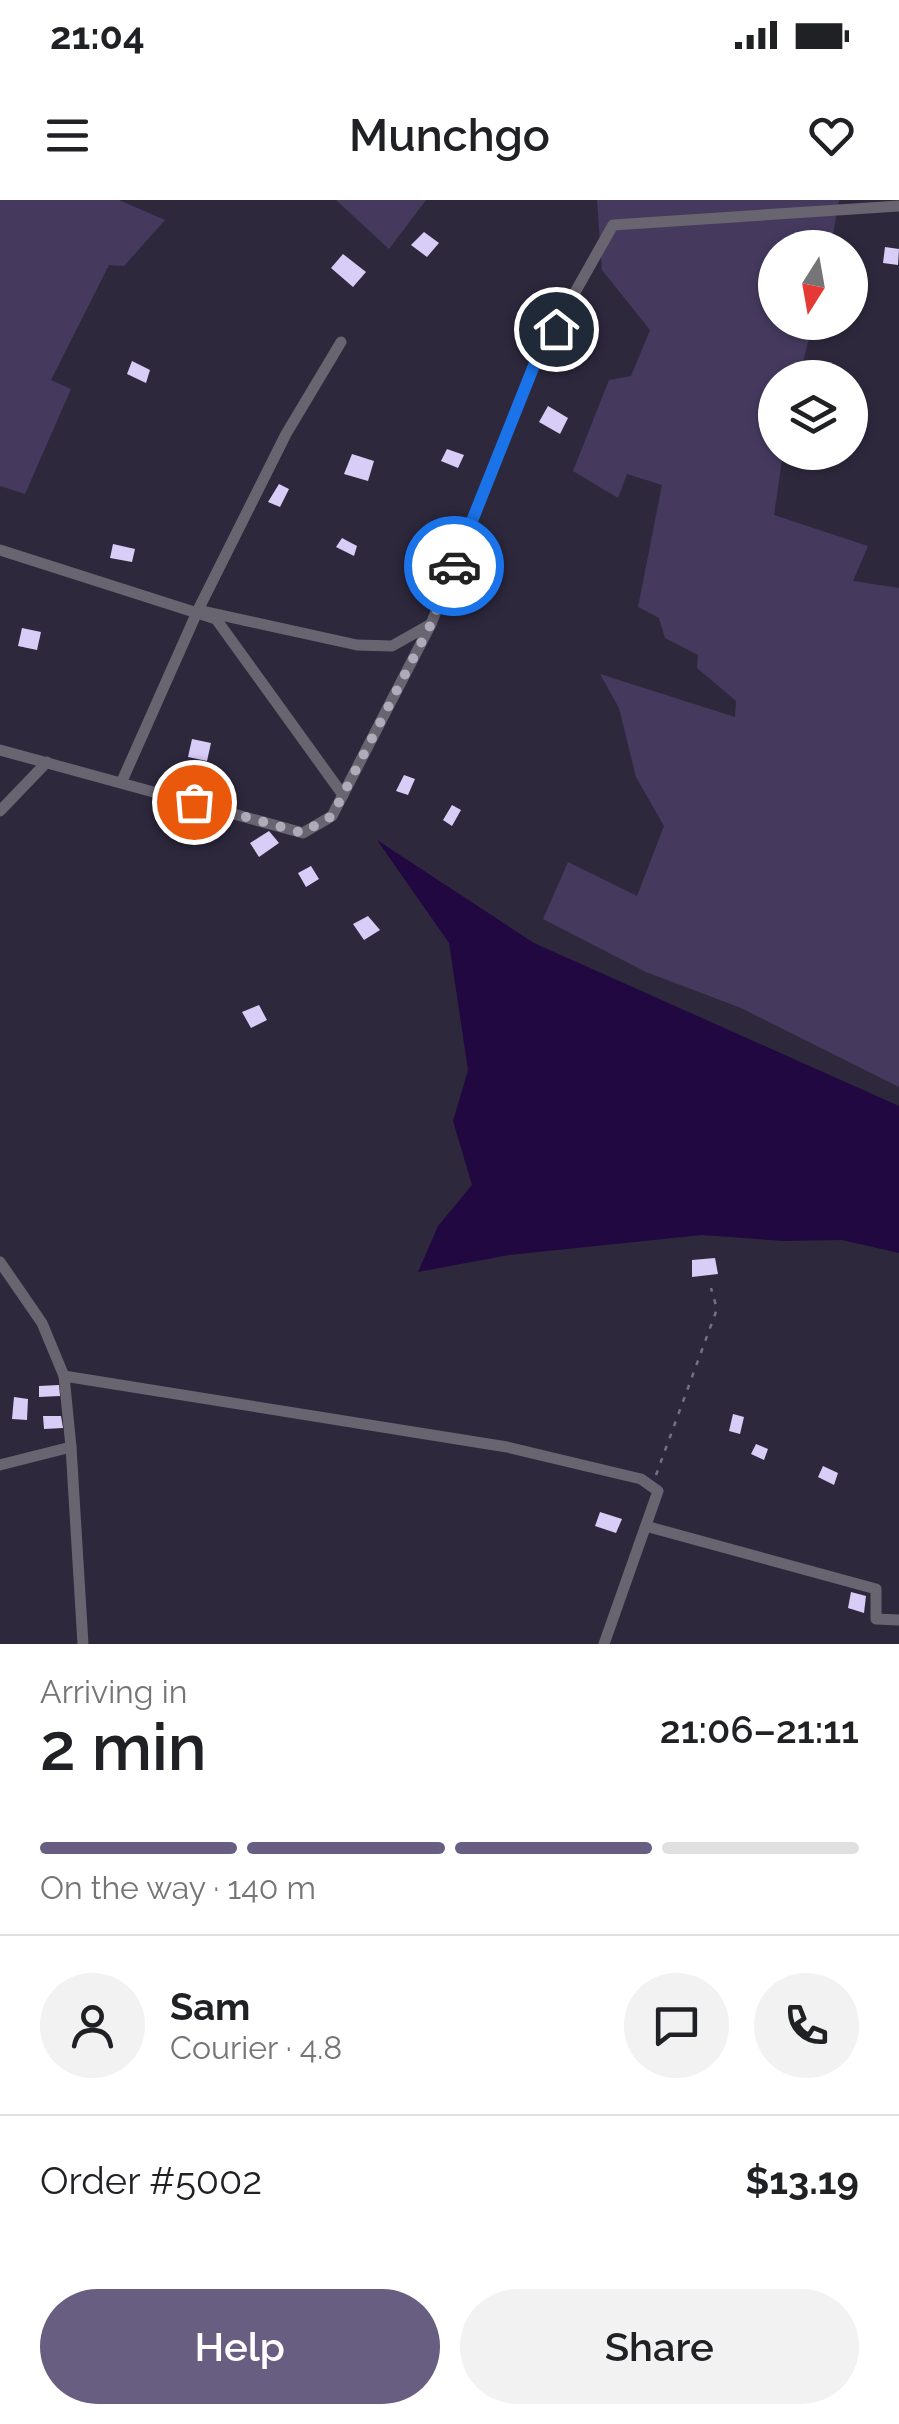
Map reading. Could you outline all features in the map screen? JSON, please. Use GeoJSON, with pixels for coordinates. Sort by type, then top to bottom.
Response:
{"type":"FeatureCollection","features":[{"type":"Feature","properties":{"kind":"street"},"geometry":{"type":"LineString","coordinates":[[0,750],[302,833],[332,816],[431,624],[535,363],[613,225],[899,206]]}},
{"type":"Feature","properties":{"kind":"street"},"geometry":{"type":"LineString","coordinates":[[122,781],[198,610],[286,434],[341,342]]}},
{"type":"Feature","properties":{"kind":"street"},"geometry":{"type":"LineString","coordinates":[[0,550],[198,610],[356,645],[392,646],[431,624]]}},
{"type":"Feature","properties":{"kind":"street"},"geometry":{"type":"LineString","coordinates":[[198,610],[216,619],[344,795]]}},
{"type":"Feature","properties":{"kind":"street"},"geometry":{"type":"LineString","coordinates":[[0,811],[46,762]]}},
{"type":"Feature","properties":{"kind":"street"},"geometry":{"type":"LineString","coordinates":[[0,1262],[42,1323],[64,1376],[83,1644]]}},
{"type":"Feature","properties":{"kind":"street"},"geometry":{"type":"LineString","coordinates":[[64,1376],[507,1447],[641,1480],[658,1491],[649,1527],[604,1644]]}},
{"type":"Feature","properties":{"kind":"street"},"geometry":{"type":"LineString","coordinates":[[0,1464],[71,1448]]}},
{"type":"Feature","properties":{"kind":"street"},"geometry":{"type":"LineString","coordinates":[[649,1527],[876,1588],[876,1619],[899,1620]]}},
{"type":"Feature","properties":{"kind":"path"},"geometry":{"type":"LineString","coordinates":[[652,1487],[716,1308],[711,1288]]}},
{"type":"Feature","properties":{"kind":"shaded area"},"geometry":{"type":"Polygon","coordinates":[[[0,200],[119,200],[165,220],[124,266],[109,265],[51,380],[71,389],[25,494],[0,486],[0,200]]]}},
{"type":"Feature","properties":{"kind":"shaded area"},"geometry":{"type":"Polygon","coordinates":[[[336,200],[426,200],[389,249],[336,200]]]}},
{"type":"Feature","properties":{"kind":"shaded area"},"geometry":{"type":"Polygon","coordinates":[[[597,200],[839,200],[834,230],[758,230],[758,340],[809,340],[803,360],[758,360],[758,470],[781,470],[774,515],[868,546],[853,581],[899,588],[899,1087],[741,1008],[646,972],[543,919],[568,862],[637,896],[664,826],[636,777],[619,708],[600,674],[735,717],[736,701],[697,668],[698,655],[665,638],[659,618],[638,607],[662,485],[627,474],[618,498],[573,471],[609,380],[631,376],[650,330],[602,270],[597,200]]]}},
{"type":"Feature","properties":{"kind":"shaded area"},"geometry":{"type":"Polygon","coordinates":[[[377,840],[534,943],[899,1106],[899,1253],[842,1240],[783,1241],[702,1235],[509,1255],[418,1272],[438,1226],[472,1185],[453,1121],[468,1070],[449,943],[377,840]]]}},
{"type":"Feature","properties":{"kind":"building"},"geometry":{"type":"Polygon","coordinates":[[[424,232],[439,243],[427,257],[411,245],[424,232]]]}},
{"type":"Feature","properties":{"kind":"building"},"geometry":{"type":"Polygon","coordinates":[[[885,247],[899,249],[898,265],[883,263],[885,247]]]}},
{"type":"Feature","properties":{"kind":"building"},"geometry":{"type":"Polygon","coordinates":[[[343,254],[366,272],[353,287],[331,268],[343,254]]]}},
{"type":"Feature","properties":{"kind":"building"},"geometry":{"type":"Polygon","coordinates":[[[132,361],[150,370],[146,383],[127,374],[132,361]]]}},
{"type":"Feature","properties":{"kind":"building"},"geometry":{"type":"Polygon","coordinates":[[[548,406],[568,418],[560,434],[539,422],[548,406]]]}},
{"type":"Feature","properties":{"kind":"building"},"geometry":{"type":"Polygon","coordinates":[[[447,449],[464,455],[458,468],[441,461],[447,449]]]}},
{"type":"Feature","properties":{"kind":"building"},"geometry":{"type":"Polygon","coordinates":[[[352,454],[374,461],[368,481],[344,474],[352,454]]]}},
{"type":"Feature","properties":{"kind":"building"},"geometry":{"type":"Polygon","coordinates":[[[279,484],[289,489],[280,507],[268,502],[279,484]]]}},
{"type":"Feature","properties":{"kind":"building"},"geometry":{"type":"Polygon","coordinates":[[[342,538],[357,546],[354,556],[336,547],[342,538]]]}},
{"type":"Feature","properties":{"kind":"building"},"geometry":{"type":"Polygon","coordinates":[[[113,544],[135,549],[132,562],[110,558],[113,544]]]}},
{"type":"Feature","properties":{"kind":"building"},"geometry":{"type":"Polygon","coordinates":[[[22,628],[41,632],[37,650],[18,646],[22,628]]]}},
{"type":"Feature","properties":{"kind":"building"},"geometry":{"type":"Polygon","coordinates":[[[192,739],[211,743],[207,761],[188,757],[192,739]]]}},
{"type":"Feature","properties":{"kind":"building"},"geometry":{"type":"Polygon","coordinates":[[[404,775],[415,779],[408,795],[396,791],[404,775]]]}},
{"type":"Feature","properties":{"kind":"building"},"geometry":{"type":"Polygon","coordinates":[[[452,805],[461,810],[452,826],[443,820],[452,805]]]}},
{"type":"Feature","properties":{"kind":"building"},"geometry":{"type":"Polygon","coordinates":[[[269,831],[279,843],[259,857],[250,843],[269,831]]]}},
{"type":"Feature","properties":{"kind":"building"},"geometry":{"type":"Polygon","coordinates":[[[311,866],[319,879],[306,887],[298,873],[311,866]]]}},
{"type":"Feature","properties":{"kind":"building"},"geometry":{"type":"Polygon","coordinates":[[[368,916],[380,930],[364,940],[353,924],[368,916]]]}},
{"type":"Feature","properties":{"kind":"building"},"geometry":{"type":"Polygon","coordinates":[[[259,1005],[267,1020],[251,1028],[242,1012],[259,1005]]]}},
{"type":"Feature","properties":{"kind":"building"},"geometry":{"type":"Polygon","coordinates":[[[715,1258],[718,1274],[692,1277],[692,1260],[715,1258]]]}},
{"type":"Feature","properties":{"kind":"building"},"geometry":{"type":"Polygon","coordinates":[[[59,1385],[60,1396],[39,1397],[39,1386],[59,1385]]]}},
{"type":"Feature","properties":{"kind":"building"},"geometry":{"type":"Polygon","coordinates":[[[14,1397],[28,1399],[27,1420],[12,1419],[14,1397]]]}},
{"type":"Feature","properties":{"kind":"building"},"geometry":{"type":"Polygon","coordinates":[[[733,1414],[744,1417],[740,1434],[729,1431],[733,1414]]]}},
{"type":"Feature","properties":{"kind":"building"},"geometry":{"type":"Polygon","coordinates":[[[43,1416],[61,1416],[63,1428],[44,1429],[43,1416]]]}},
{"type":"Feature","properties":{"kind":"building"},"geometry":{"type":"Polygon","coordinates":[[[756,1444],[768,1449],[764,1460],[751,1454],[756,1444]]]}},
{"type":"Feature","properties":{"kind":"building"},"geometry":{"type":"Polygon","coordinates":[[[823,1466],[838,1473],[834,1485],[818,1477],[823,1466]]]}},
{"type":"Feature","properties":{"kind":"building"},"geometry":{"type":"Polygon","coordinates":[[[600,1512],[622,1519],[616,1533],[595,1526],[600,1512]]]}},
{"type":"Feature","properties":{"kind":"building"},"geometry":{"type":"Polygon","coordinates":[[[851,1592],[866,1596],[864,1613],[848,1608],[851,1592]]]}},
{"type":"Feature","properties":{"kind":"way so far"},"geometry":{"type":"LineString","coordinates":[[194,802],[302,833],[332,816],[431,624],[454,566]]}},
{"type":"Feature","properties":{"kind":"route"},"geometry":{"type":"LineString","coordinates":[[454,566],[535,363],[556,329]]}}]}
